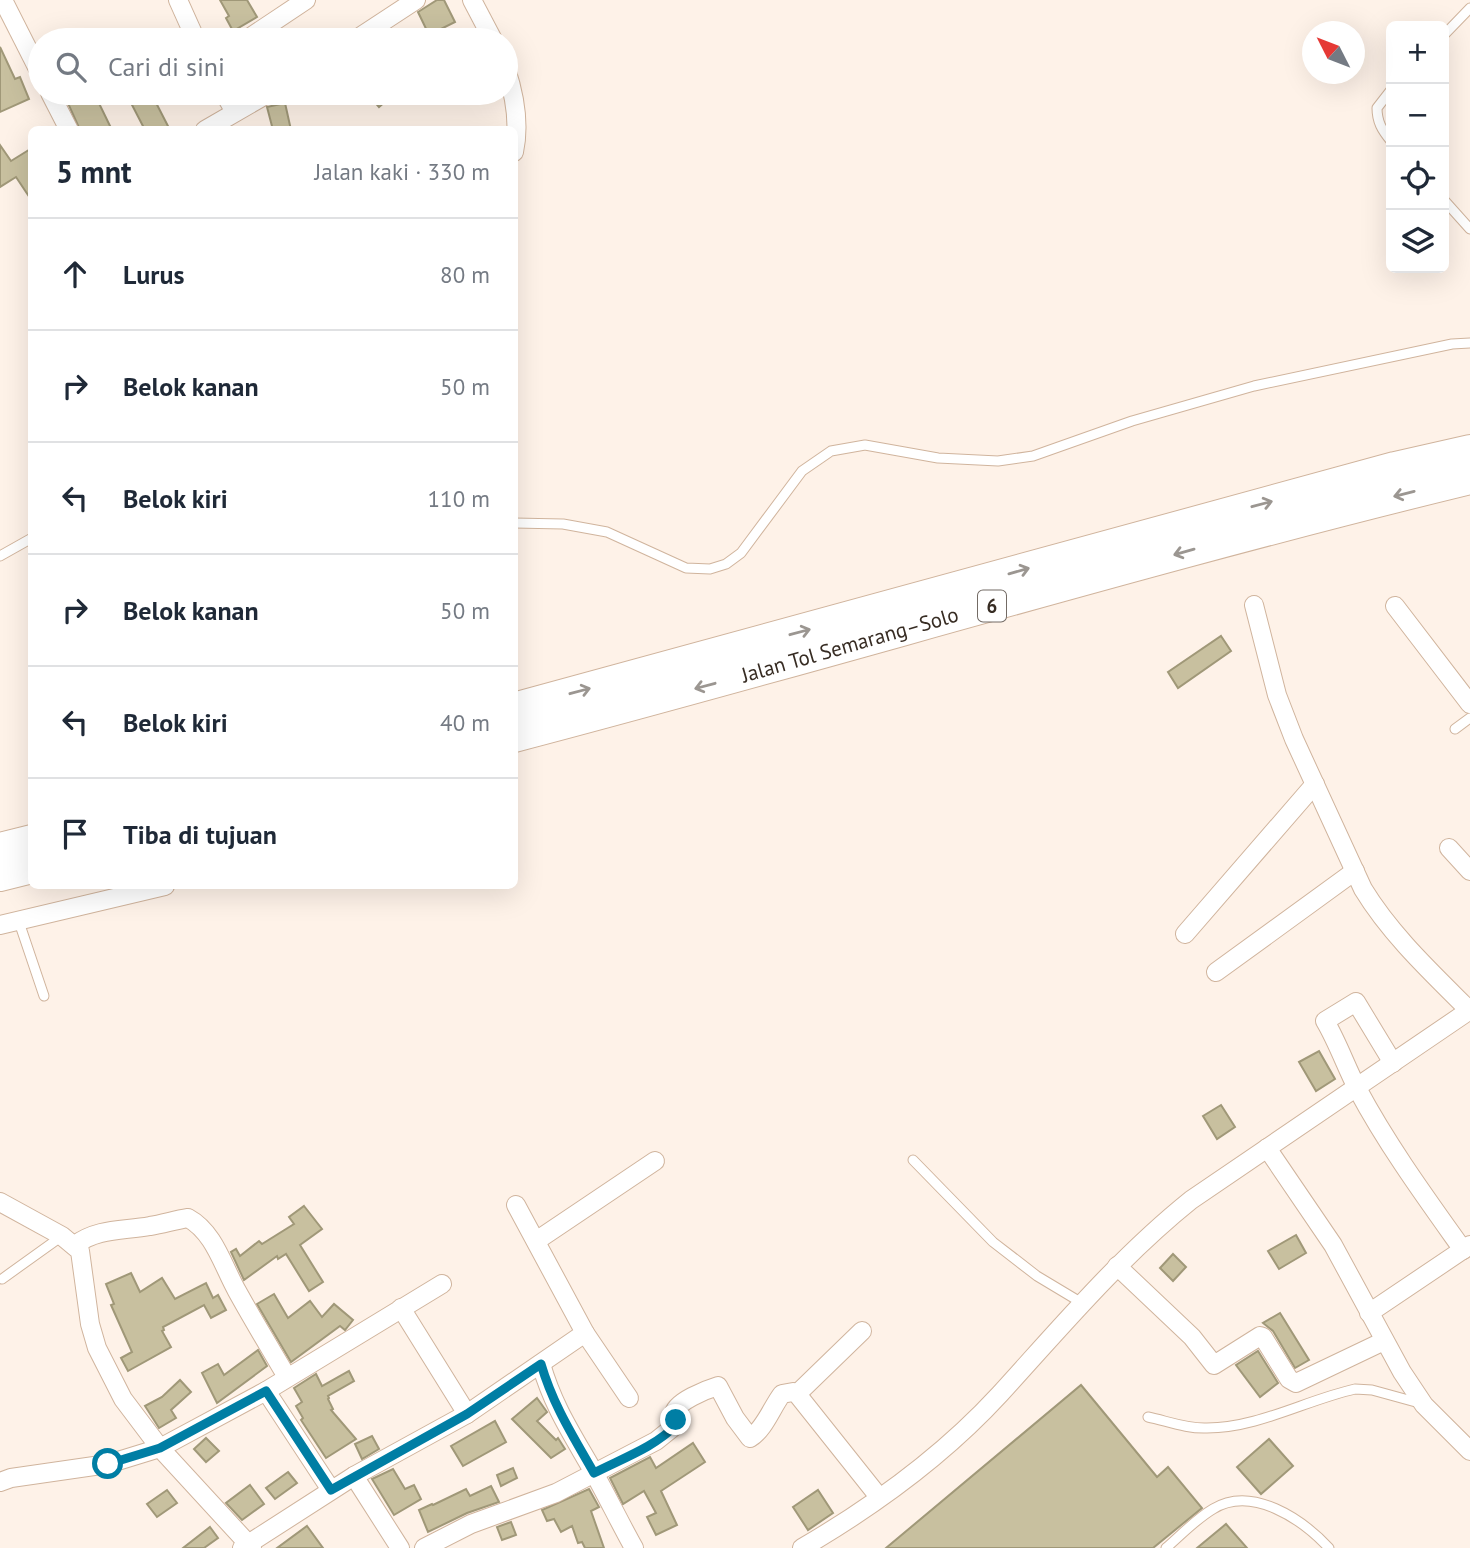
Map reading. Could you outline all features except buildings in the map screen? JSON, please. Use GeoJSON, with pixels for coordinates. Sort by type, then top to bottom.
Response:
{"type":"FeatureCollection","features":[{"type":"Feature","properties":{"kind":"highway","name":"Jalan Tol Semarang–Solo"},"geometry":{"type":"LineString","coordinates":[[518,708],[1369,475],[1470,451]]}},
{"type":"Feature","properties":{"kind":"highway","name":"Jalan Tol Semarang–Solo"},"geometry":{"type":"LineString","coordinates":[[518,735],[1305,518],[1470,478]]}},
{"type":"Feature","properties":{"kind":"highway"},"geometry":{"type":"LineString","coordinates":[[0,849],[28,842]]}},
{"type":"Feature","properties":{"kind":"highway"},"geometry":{"type":"LineString","coordinates":[[0,875],[28,868]]}},
{"type":"Feature","properties":{"kind":"street"},"geometry":{"type":"LineString","coordinates":[[3,0],[28,49]]}},
{"type":"Feature","properties":{"kind":"street"},"geometry":{"type":"LineString","coordinates":[[178,0],[191,28]]}},
{"type":"Feature","properties":{"kind":"street"},"geometry":{"type":"LineString","coordinates":[[264,28],[306,0]]}},
{"type":"Feature","properties":{"kind":"street"},"geometry":{"type":"LineString","coordinates":[[373,28],[416,0]]}},
{"type":"Feature","properties":{"kind":"street"},"geometry":{"type":"LineString","coordinates":[[472,0],[487,28]]}},
{"type":"Feature","properties":{"kind":"street"},"geometry":{"type":"LineString","coordinates":[[56,105],[67,126]]}},
{"type":"Feature","properties":{"kind":"street"},"geometry":{"type":"LineString","coordinates":[[231,105],[235,112]]}},
{"type":"Feature","properties":{"kind":"street"},"geometry":{"type":"LineString","coordinates":[[212,126],[248,105]]}},
{"type":"Feature","properties":{"kind":"street"},"geometry":{"type":"LineString","coordinates":[[515,105],[516,126]]}},
{"type":"Feature","properties":{"kind":"street"},"geometry":{"type":"LineString","coordinates":[[803,1548],[926,1463],[967,1426],[999,1395],[1117,1266],[1163,1222],[1357,1087],[1468,1016],[1372,904],[1355,872],[1294,740],[1277,695],[1254,606]]}},
{"type":"Feature","properties":{"kind":"street"},"geometry":{"type":"LineString","coordinates":[[1395,606],[1470,704]]}},
{"type":"Feature","properties":{"kind":"street"},"geometry":{"type":"LineString","coordinates":[[1185,934],[1315,784]]}},
{"type":"Feature","properties":{"kind":"street"},"geometry":{"type":"LineString","coordinates":[[1449,848],[1470,871]]}},
{"type":"Feature","properties":{"kind":"street"},"geometry":{"type":"LineString","coordinates":[[1216,972],[1355,872]]}},
{"type":"Feature","properties":{"kind":"street"},"geometry":{"type":"LineString","coordinates":[[0,925],[153,889]]}},
{"type":"Feature","properties":{"kind":"street"},"geometry":{"type":"LineString","coordinates":[[1369,1313],[1466,1247],[1414,1181],[1357,1087],[1342,1051],[1325,1021],[1356,1002],[1393,1063]]}},
{"type":"Feature","properties":{"kind":"street"},"geometry":{"type":"LineString","coordinates":[[1267,1148],[1334,1245],[1384,1341],[1424,1405],[1470,1451]]}},
{"type":"Feature","properties":{"kind":"street"},"geometry":{"type":"LineString","coordinates":[[536,1241],[655,1161]]}},
{"type":"Feature","properties":{"kind":"street"},"geometry":{"type":"LineString","coordinates":[[0,1202],[68,1241],[82,1258],[90,1324],[97,1348],[123,1399],[160,1448],[248,1546],[354,1476],[467,1414],[585,1333]]}},
{"type":"Feature","properties":{"kind":"street"},"geometry":{"type":"LineString","coordinates":[[516,1205],[585,1333],[629,1398]]}},
{"type":"Feature","properties":{"kind":"street"},"geometry":{"type":"LineString","coordinates":[[68,1241],[107,1231],[188,1218],[197,1223],[214,1245],[236,1290],[287,1377]]}},
{"type":"Feature","properties":{"kind":"street"},"geometry":{"type":"LineString","coordinates":[[1117,1266],[1192,1337],[1214,1365],[1260,1336],[1264,1337],[1289,1379],[1296,1383],[1384,1341]]}},
{"type":"Feature","properties":{"kind":"street"},"geometry":{"type":"LineString","coordinates":[[0,1482],[11,1478],[108,1464],[160,1448],[266,1391],[442,1284]]}},
{"type":"Feature","properties":{"kind":"street"},"geometry":{"type":"LineString","coordinates":[[401,1308],[467,1414]]}},
{"type":"Feature","properties":{"kind":"street"},"geometry":{"type":"LineString","coordinates":[[797,1394],[862,1331]]}},
{"type":"Feature","properties":{"kind":"street"},"geometry":{"type":"LineString","coordinates":[[541,1364],[558,1410],[634,1548]]}},
{"type":"Feature","properties":{"kind":"street"},"geometry":{"type":"LineString","coordinates":[[424,1548],[471,1524],[556,1493],[670,1432],[676,1425],[675,1409],[688,1399],[718,1386],[735,1418],[750,1437],[763,1425],[768,1412],[782,1394],[797,1394],[879,1497]]}},
{"type":"Feature","properties":{"kind":"street"},"geometry":{"type":"LineString","coordinates":[[266,1391],[331,1490]]}},
{"type":"Feature","properties":{"kind":"street"},"geometry":{"type":"LineString","coordinates":[[354,1476],[400,1548]]}},
{"type":"Feature","properties":{"kind":"lane"},"geometry":{"type":"LineString","coordinates":[[1449,30],[1470,8]]}},
{"type":"Feature","properties":{"kind":"lane"},"geometry":{"type":"LineString","coordinates":[[1386,96],[1377,108],[1377,119],[1386,135]]}},
{"type":"Feature","properties":{"kind":"lane"},"geometry":{"type":"LineString","coordinates":[[1449,206],[1470,229]]}},
{"type":"Feature","properties":{"kind":"lane"},"geometry":{"type":"LineString","coordinates":[[518,523],[564,524],[607,532],[686,568],[710,569],[726,564],[741,553],[802,471],[831,451],[865,446],[938,458],[998,461],[1033,456],[1132,421],[1254,386],[1451,344],[1470,343]]}},
{"type":"Feature","properties":{"kind":"lane"},"geometry":{"type":"LineString","coordinates":[[0,556],[28,540]]}},
{"type":"Feature","properties":{"kind":"lane"},"geometry":{"type":"LineString","coordinates":[[1455,729],[1470,718]]}},
{"type":"Feature","properties":{"kind":"lane"},"geometry":{"type":"LineString","coordinates":[[19,922],[44,996]]}},
{"type":"Feature","properties":{"kind":"lane"},"geometry":{"type":"LineString","coordinates":[[913,1160],[993,1242],[1037,1276],[1082,1303]]}},
{"type":"Feature","properties":{"kind":"lane"},"geometry":{"type":"LineString","coordinates":[[2,1279],[68,1241]]}},
{"type":"Feature","properties":{"kind":"lane"},"geometry":{"type":"LineString","coordinates":[[1148,1417],[1206,1429],[1231,1426],[1355,1389],[1372,1390],[1424,1405]]}},
{"type":"Feature","properties":{"kind":"lane"},"geometry":{"type":"LineString","coordinates":[[1166,1548],[1213,1508],[1237,1500],[1260,1503],[1285,1514],[1309,1529],[1329,1548]]}},
{"type":"Feature","properties":{"kind":"route"},"geometry":{"type":"LineString","coordinates":[[108,1464],[160,1448],[266,1391],[331,1490],[467,1414],[541,1364],[558,1410],[594,1473],[670,1432],[676,1425],[676,1420]]}}]}
